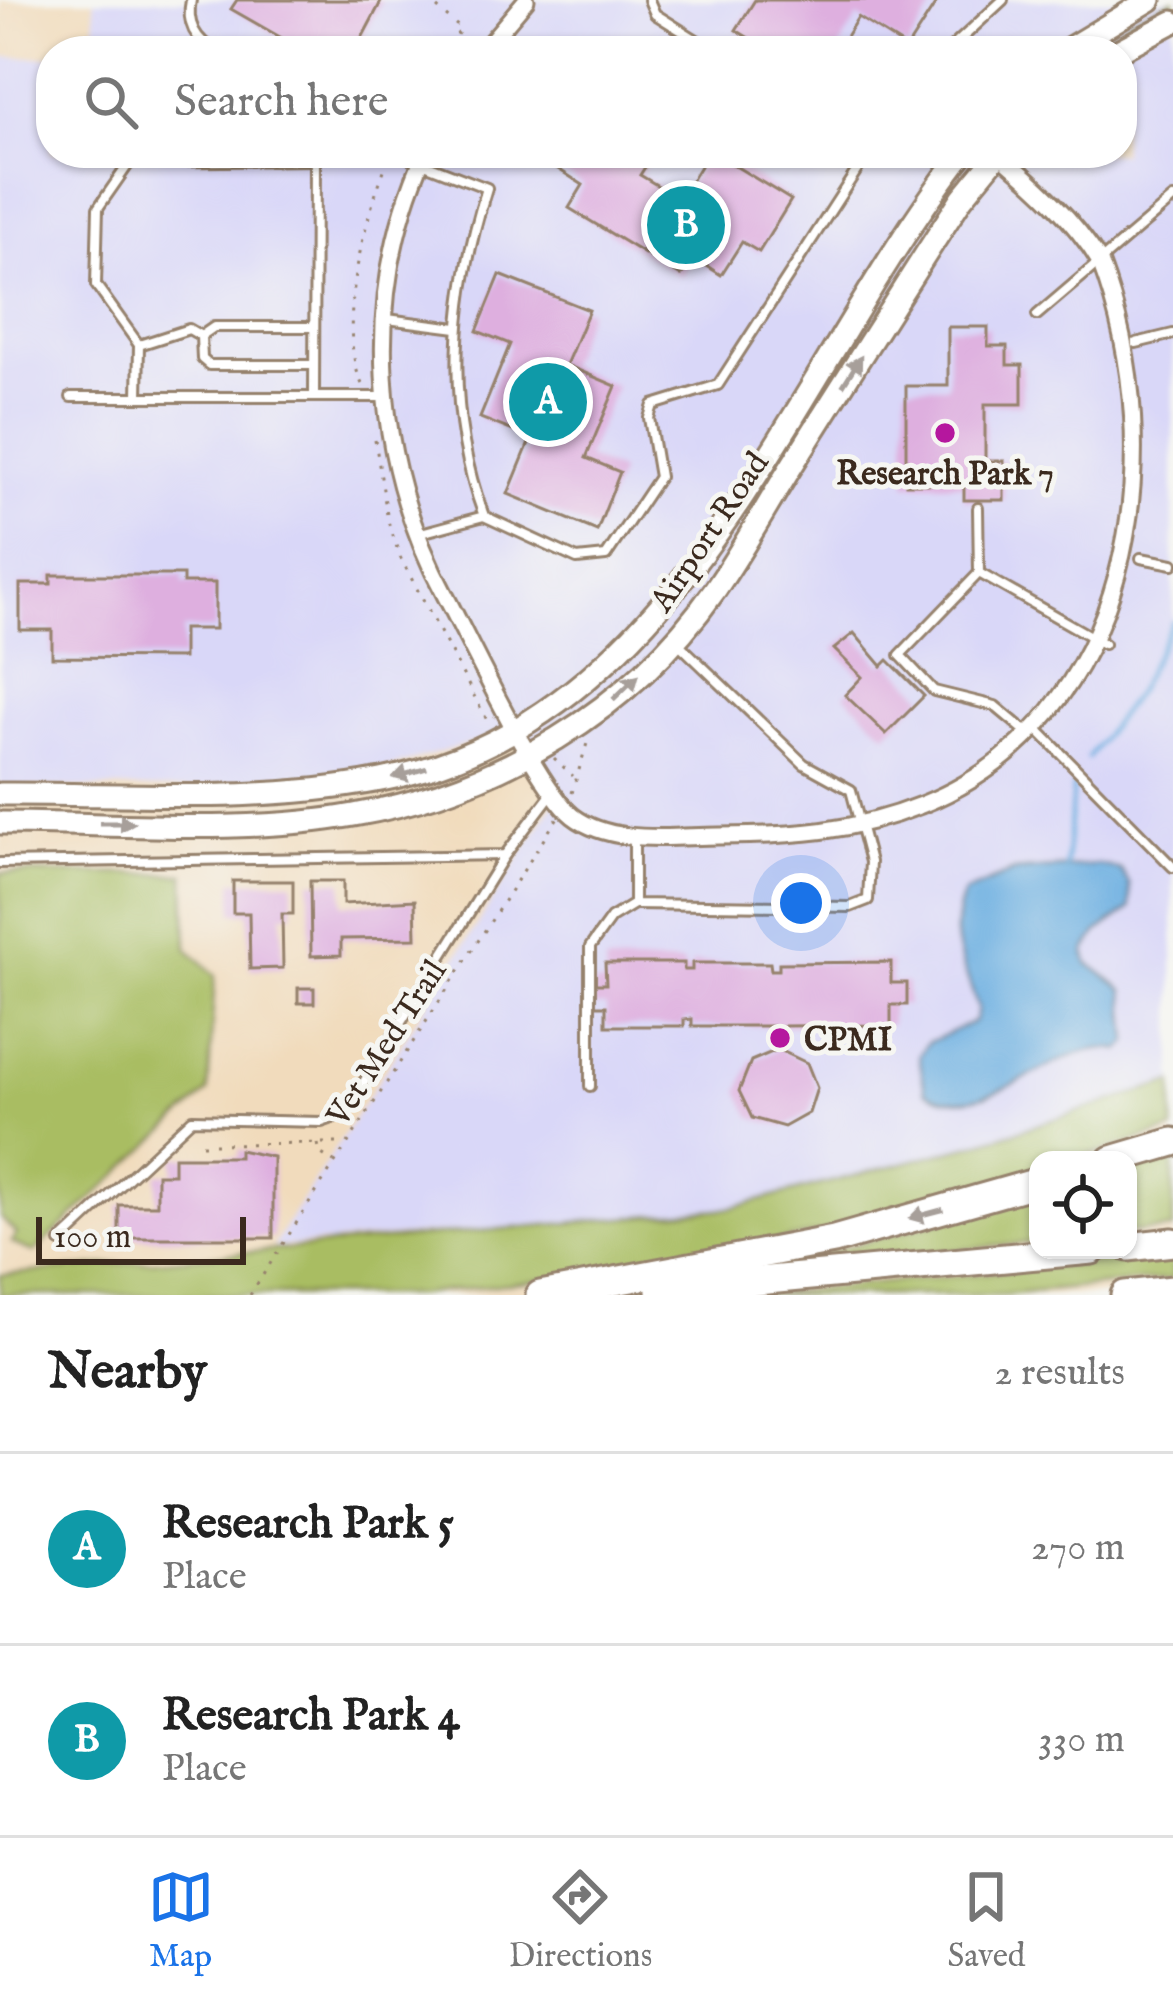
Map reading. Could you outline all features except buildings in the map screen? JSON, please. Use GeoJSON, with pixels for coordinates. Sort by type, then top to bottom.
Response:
{"type":"FeatureCollection","features":[{"type":"Feature","properties":{"kind":"highway"},"geometry":{"type":"LineString","coordinates":[[1137,1153],[1173,1142]]}},
{"type":"Feature","properties":{"kind":"highway"},"geometry":{"type":"LineString","coordinates":[[540,1295],[834,1240],[1029,1185]]}},
{"type":"Feature","properties":{"kind":"highway"},"geometry":{"type":"LineString","coordinates":[[1137,1245],[1173,1242]]}},
{"type":"Feature","properties":{"kind":"highway"},"geometry":{"type":"LineString","coordinates":[[596,1295],[1029,1256]]}},
{"type":"Feature","properties":{"kind":"highway"},"geometry":{"type":"LineString","coordinates":[[1125,1295],[1173,1291]]}},
{"type":"Feature","properties":{"kind":"main road"},"geometry":{"type":"LineString","coordinates":[[1090,36],[1150,0]]}},
{"type":"Feature","properties":{"kind":"main road"},"geometry":{"type":"LineString","coordinates":[[1137,41],[1173,22]]}},
{"type":"Feature","properties":{"kind":"main road","name":"Airport Road"},"geometry":{"type":"LineString","coordinates":[[0,794],[314,790],[421,770],[518,730],[604,669],[670,599],[953,168]]}},
{"type":"Feature","properties":{"kind":"main road","name":"Airport Road"},"geometry":{"type":"LineString","coordinates":[[0,823],[316,821],[428,799],[530,754],[616,697],[674,640],[714,591],[962,198],[987,168]]}},
{"type":"Feature","properties":{"kind":"street"},"geometry":{"type":"LineString","coordinates":[[496,36],[526,0]]}},
{"type":"Feature","properties":{"kind":"street"},"geometry":{"type":"LineString","coordinates":[[420,168],[395,238],[383,319],[388,438],[416,534],[530,754],[586,824],[634,836],[820,834],[863,825],[956,789],[1034,733],[1070,695],[1104,644],[1143,550]]}},
{"type":"Feature","properties":{"kind":"street"},"geometry":{"type":"LineString","coordinates":[[1017,168],[1044,191],[1099,260],[1136,343],[1151,416]]}},
{"type":"Feature","properties":{"kind":"lane"},"geometry":{"type":"LineString","coordinates":[[191,0],[188,18],[198,36]]}},
{"type":"Feature","properties":{"kind":"lane"},"geometry":{"type":"LineString","coordinates":[[649,0],[655,14],[690,36]]}},
{"type":"Feature","properties":{"kind":"lane"},"geometry":{"type":"LineString","coordinates":[[964,36],[1003,0]]}},
{"type":"Feature","properties":{"kind":"lane"},"geometry":{"type":"LineString","coordinates":[[126,168],[98,208],[96,285],[139,346],[138,397]]}},
{"type":"Feature","properties":{"kind":"lane"},"geometry":{"type":"LineString","coordinates":[[314,397],[319,168]]}},
{"type":"Feature","properties":{"kind":"lane"},"geometry":{"type":"LineString","coordinates":[[444,168],[487,188],[464,274],[457,328],[465,448],[484,515]]}},
{"type":"Feature","properties":{"kind":"lane"},"geometry":{"type":"LineString","coordinates":[[416,534],[484,515],[577,559],[606,556],[659,477],[649,418],[653,405],[718,385],[858,168]]}},
{"type":"Feature","properties":{"kind":"lane"},"geometry":{"type":"LineString","coordinates":[[1037,315],[1173,199]]}},
{"type":"Feature","properties":{"kind":"lane"},"geometry":{"type":"LineString","coordinates":[[383,319],[457,328]]}},
{"type":"Feature","properties":{"kind":"lane"},"geometry":{"type":"LineString","coordinates":[[201,336],[214,327],[314,327]]}},
{"type":"Feature","properties":{"kind":"lane"},"geometry":{"type":"LineString","coordinates":[[139,346],[181,328],[201,336]]}},
{"type":"Feature","properties":{"kind":"lane"},"geometry":{"type":"LineString","coordinates":[[1136,343],[1173,334]]}},
{"type":"Feature","properties":{"kind":"lane"},"geometry":{"type":"LineString","coordinates":[[201,336],[202,359],[208,365],[314,365]]}},
{"type":"Feature","properties":{"kind":"lane"},"geometry":{"type":"LineString","coordinates":[[71,397],[385,397]]}},
{"type":"Feature","properties":{"kind":"lane"},"geometry":{"type":"LineString","coordinates":[[978,508],[979,573],[900,655],[934,692],[1007,712],[1173,867]]}},
{"type":"Feature","properties":{"kind":"lane"},"geometry":{"type":"LineString","coordinates":[[1143,550],[1173,564]]}},
{"type":"Feature","properties":{"kind":"lane"},"geometry":{"type":"LineString","coordinates":[[979,573],[1104,644]]}},
{"type":"Feature","properties":{"kind":"lane"},"geometry":{"type":"LineString","coordinates":[[590,1086],[590,947],[611,918],[634,904],[850,907],[868,900],[870,862],[851,790],[804,764],[674,640]]}},
{"type":"Feature","properties":{"kind":"lane"},"geometry":{"type":"LineString","coordinates":[[60,1242],[192,1119],[335,1122],[344,1114],[506,856],[562,793]]}},
{"type":"Feature","properties":{"kind":"lane"},"geometry":{"type":"LineString","coordinates":[[634,836],[634,904]]}},
{"type":"Feature","properties":{"kind":"lane"},"geometry":{"type":"LineString","coordinates":[[0,862],[506,856]]}},
{"type":"Feature","properties":{"kind":"path"},"geometry":{"type":"LineString","coordinates":[[428,0],[460,29],[455,36]]}},
{"type":"Feature","properties":{"kind":"path"},"geometry":{"type":"LineString","coordinates":[[389,524],[413,584],[487,720],[500,713]]}},
{"type":"Feature","properties":{"kind":"path"},"geometry":{"type":"LineString","coordinates":[[562,793],[577,777],[588,740]]}},
{"type":"Feature","properties":{"kind":"path"},"geometry":{"type":"LineString","coordinates":[[554,758],[577,777]]}},
{"type":"Feature","properties":{"kind":"path","name":"Vet Med Trail"},"geometry":{"type":"LineString","coordinates":[[250,1295],[559,814]]}},
{"type":"Feature","properties":{"kind":"path"},"geometry":{"type":"LineString","coordinates":[[318,1143],[320,1153],[336,1162]]}},
{"type":"Feature","properties":{"kind":"path"},"geometry":{"type":"LineString","coordinates":[[202,1144],[338,1143]]}},
{"type":"Feature","properties":{"kind":"shaded area"},"geometry":{"type":"Polygon","coordinates":[[[94,0],[1173,0],[1173,1082],[975,1144],[731,1208],[273,1247],[557,798],[515,730],[314,790],[0,787],[0,57],[36,57],[36,168],[1137,168],[1137,36],[95,36],[94,0]]]}},
{"type":"Feature","properties":{"kind":"green space"},"geometry":{"type":"Polygon","coordinates":[[[1173,0],[1173,12],[1129,36],[1107,36],[1132,18],[1173,0]]]}},
{"type":"Feature","properties":{"kind":"green space"},"geometry":{"type":"Polygon","coordinates":[[[0,873],[185,874],[187,948],[215,975],[208,1092],[34,1252],[11,1243],[16,1234],[0,1217],[0,873]]]}},
{"type":"Feature","properties":{"kind":"green space"},"geometry":{"type":"Polygon","coordinates":[[[1173,1082],[1173,1130],[1103,1151],[1029,1151],[1029,1174],[863,1224],[650,1266],[416,1295],[0,1295],[0,1275],[731,1208],[975,1144],[1173,1082]]]}},
{"type":"Feature","properties":{"kind":"green space"},"geometry":{"type":"Polygon","coordinates":[[[1173,1152],[1173,1229],[1137,1232],[1137,1163],[1173,1152]]]}},
{"type":"Feature","properties":{"kind":"green space"},"geometry":{"type":"Polygon","coordinates":[[[1029,1196],[1029,1243],[794,1266],[792,1262],[1029,1196]]]}},
{"type":"Feature","properties":{"kind":"green space"},"geometry":{"type":"Polygon","coordinates":[[[1173,1255],[1173,1279],[1001,1295],[754,1295],[1137,1259],[1173,1255]]]}},
{"type":"Feature","properties":{"kind":"water"},"geometry":{"type":"Polygon","coordinates":[[[1100,865],[1121,870],[1129,884],[1131,908],[1098,932],[1085,952],[1088,963],[1124,990],[1129,1042],[1121,1050],[1097,1049],[1073,1056],[974,1098],[950,1099],[925,1091],[919,1055],[927,1043],[975,1021],[978,1009],[956,939],[964,893],[1015,871],[1100,865]]]}},
{"type":"Feature","properties":{"kind":"waterway"},"geometry":{"type":"LineString","coordinates":[[1088,758],[1137,691],[1173,622]]}},
{"type":"Feature","properties":{"kind":"waterway"},"geometry":{"type":"LineString","coordinates":[[1066,866],[1073,787]]}},
{"type":"Feature","properties":{"kind":"place","name":"Research Park 4"},"geometry":{"type":"Point","coordinates":[686,225]}},
{"type":"Feature","properties":{"kind":"place","name":"Research Park 5"},"geometry":{"type":"Point","coordinates":[548,402]}},
{"type":"Feature","properties":{"kind":"place","name":"Research Park 7"},"geometry":{"type":"Point","coordinates":[945,433]}},
{"type":"Feature","properties":{"kind":"place","name":"CPMI"},"geometry":{"type":"Point","coordinates":[780,1038]}}]}
